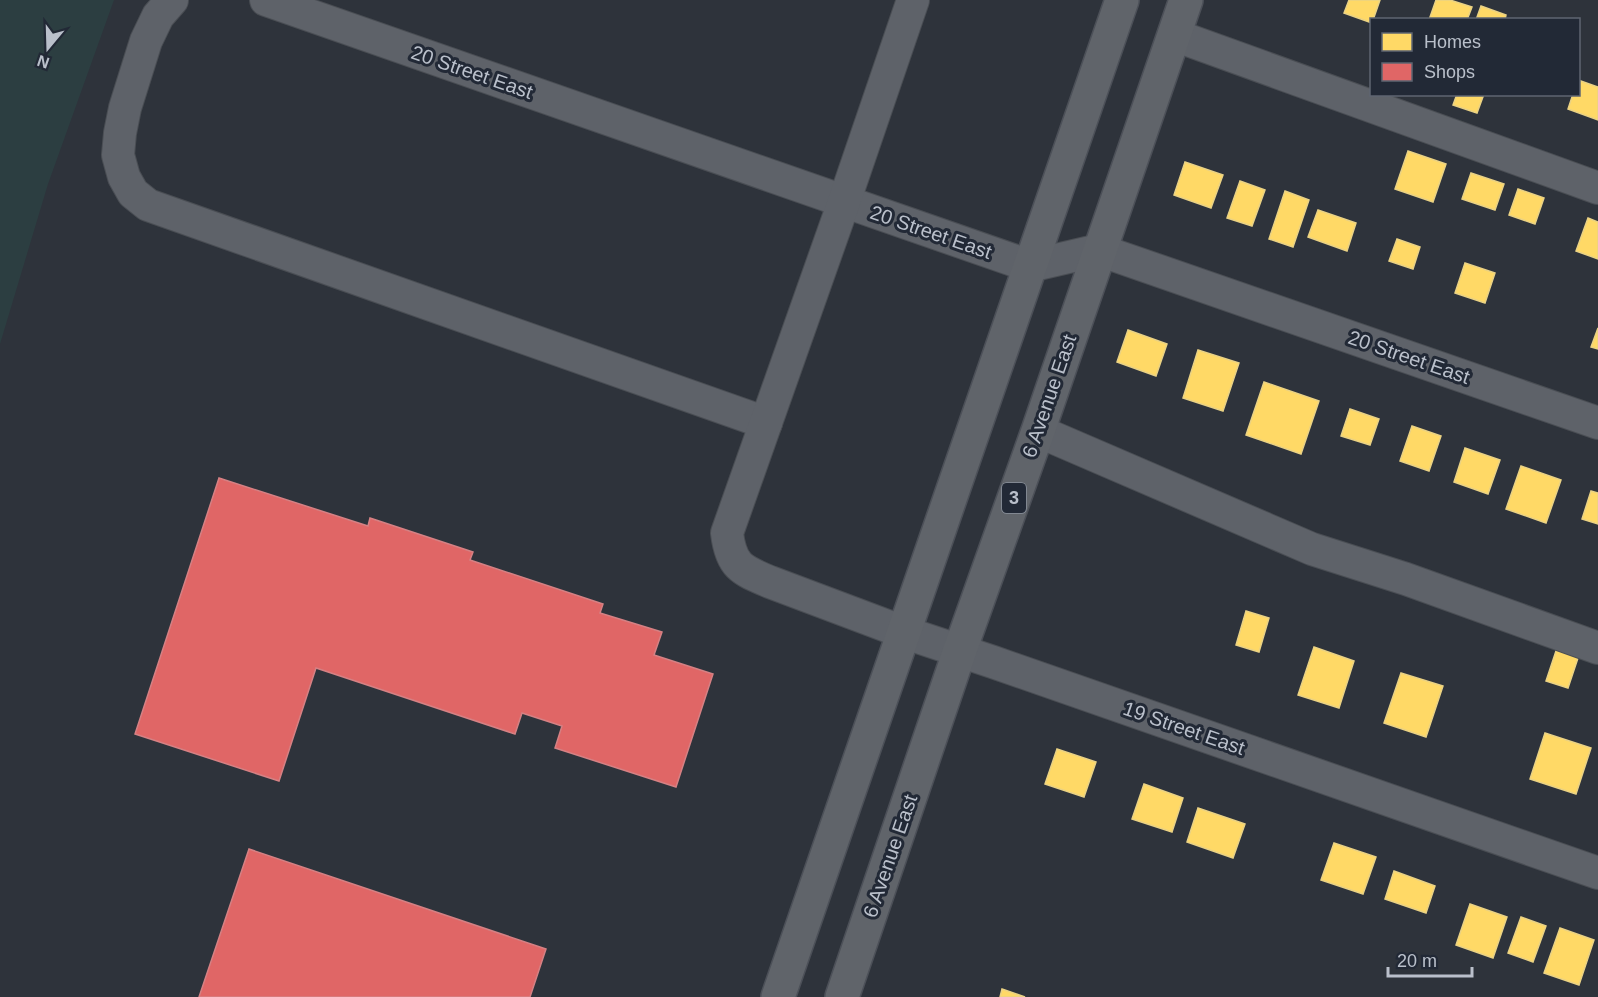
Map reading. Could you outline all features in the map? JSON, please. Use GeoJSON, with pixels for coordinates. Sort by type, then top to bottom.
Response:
{"type":"FeatureCollection","features":[{"type":"Feature","properties":{"kind":"main road"},"geometry":{"type":"LineString","coordinates":[[778,997],[1122,0]]}},
{"type":"Feature","properties":{"kind":"main road","name":"6 Avenue East"},"geometry":{"type":"LineString","coordinates":[[842,997],[1186,0]]}},
{"type":"Feature","properties":{"kind":"street"},"geometry":{"type":"LineString","coordinates":[[172,0],[158,16],[146,41],[125,108],[120,133],[118,155],[124,177],[133,193],[148,205],[766,423]]}},
{"type":"Feature","properties":{"kind":"street","name":"20 Street East"},"geometry":{"type":"LineString","coordinates":[[266,0],[1030,266]]}},
{"type":"Feature","properties":{"kind":"street","name":"19 Street East"},"geometry":{"type":"LineString","coordinates":[[912,0],[844,202],[727,533],[731,555],[738,566],[770,582],[903,632],[1598,873]]}},
{"type":"Feature","properties":{"kind":"street"},"geometry":{"type":"LineString","coordinates":[[1174,35],[1598,188]]}},
{"type":"Feature","properties":{"kind":"street"},"geometry":{"type":"LineString","coordinates":[[1030,266],[1099,250]]}},
{"type":"Feature","properties":{"kind":"street","name":"20 Street East"},"geometry":{"type":"LineString","coordinates":[[1099,250],[1598,423]]}},
{"type":"Feature","properties":{"kind":"street"},"geometry":{"type":"LineString","coordinates":[[1038,430],[1312,549],[1406,579],[1598,648]]}},
{"type":"Feature","properties":{"kind":"shaded area"},"geometry":{"type":"Polygon","coordinates":[[[0,0],[114,0],[48,184],[0,344],[0,0]]]}},
{"type":"Feature","properties":{"kind":"building: Homes"},"geometry":{"type":"Polygon","coordinates":[[[1349,0],[1380,0],[1370,22],[1344,13],[1349,0]]]}},
{"type":"Feature","properties":{"kind":"building: Homes"},"geometry":{"type":"Polygon","coordinates":[[[1436,0],[1450,0],[1472,7],[1468,18],[1430,18],[1436,0]]]}},
{"type":"Feature","properties":{"kind":"building: Homes"},"geometry":{"type":"Polygon","coordinates":[[[1481,6],[1506,15],[1505,18],[1477,18],[1481,6]]]}},
{"type":"Feature","properties":{"kind":"building: Homes"},"geometry":{"type":"Polygon","coordinates":[[[1580,81],[1598,87],[1598,120],[1568,109],[1572,96],[1580,96],[1580,81]]]}},
{"type":"Feature","properties":{"kind":"building: Homes"},"geometry":{"type":"Polygon","coordinates":[[[1456,96],[1483,96],[1477,113],[1453,105],[1456,96]]]}},
{"type":"Feature","properties":{"kind":"building: Homes"},"geometry":{"type":"Polygon","coordinates":[[[1408,151],[1446,164],[1433,202],[1395,189],[1408,151]]]}},
{"type":"Feature","properties":{"kind":"building: Homes"},"geometry":{"type":"Polygon","coordinates":[[[1185,162],[1223,175],[1211,208],[1174,195],[1185,162]]]}},
{"type":"Feature","properties":{"kind":"building: Homes"},"geometry":{"type":"Polygon","coordinates":[[[1471,173],[1504,184],[1495,210],[1462,199],[1471,173]]]}},
{"type":"Feature","properties":{"kind":"building: Homes"},"geometry":{"type":"Polygon","coordinates":[[[1240,181],[1265,190],[1252,226],[1227,218],[1240,181]]]}},
{"type":"Feature","properties":{"kind":"building: Homes"},"geometry":{"type":"Polygon","coordinates":[[[1518,189],[1544,198],[1535,224],[1509,215],[1518,189]]]}},
{"type":"Feature","properties":{"kind":"building: Homes"},"geometry":{"type":"Polygon","coordinates":[[[1285,191],[1309,200],[1293,247],[1269,239],[1285,191]]]}},
{"type":"Feature","properties":{"kind":"building: Homes"},"geometry":{"type":"Polygon","coordinates":[[[1318,210],[1356,223],[1347,251],[1308,237],[1318,210]]]}},
{"type":"Feature","properties":{"kind":"building: Homes"},"geometry":{"type":"Polygon","coordinates":[[[1588,218],[1598,222],[1598,259],[1576,251],[1588,218]]]}},
{"type":"Feature","properties":{"kind":"building: Homes"},"geometry":{"type":"Polygon","coordinates":[[[1397,239],[1420,247],[1413,269],[1389,261],[1397,239]]]}},
{"type":"Feature","properties":{"kind":"building: Homes"},"geometry":{"type":"Polygon","coordinates":[[[1465,263],[1495,273],[1485,303],[1455,293],[1465,263]]]}},
{"type":"Feature","properties":{"kind":"building: Homes"},"geometry":{"type":"Polygon","coordinates":[[[1598,328],[1598,349],[1591,347],[1598,328]]]}},
{"type":"Feature","properties":{"kind":"building: Homes"},"geometry":{"type":"Polygon","coordinates":[[[1128,330],[1167,344],[1156,376],[1117,362],[1128,330]]]}},
{"type":"Feature","properties":{"kind":"building: Homes"},"geometry":{"type":"Polygon","coordinates":[[[1198,350],[1239,363],[1223,411],[1183,398],[1198,350]]]}},
{"type":"Feature","properties":{"kind":"building: Homes"},"geometry":{"type":"Polygon","coordinates":[[[1264,382],[1319,401],[1301,454],[1246,435],[1264,382]]]}},
{"type":"Feature","properties":{"kind":"building: Homes"},"geometry":{"type":"Polygon","coordinates":[[[1350,409],[1379,419],[1370,445],[1341,436],[1350,409]]]}},
{"type":"Feature","properties":{"kind":"building: Homes"},"geometry":{"type":"Polygon","coordinates":[[[1412,426],[1441,436],[1429,471],[1400,461],[1412,426]]]}},
{"type":"Feature","properties":{"kind":"building: Homes"},"geometry":{"type":"Polygon","coordinates":[[[1465,448],[1500,460],[1488,494],[1454,482],[1465,448]]]}},
{"type":"Feature","properties":{"kind":"building: Homes"},"geometry":{"type":"Polygon","coordinates":[[[1521,466],[1561,480],[1546,523],[1506,509],[1521,466]]]}},
{"type":"Feature","properties":{"kind":"building: Homes"},"geometry":{"type":"Polygon","coordinates":[[[1591,491],[1598,493],[1598,524],[1582,519],[1591,491]]]}},
{"type":"Feature","properties":{"kind":"building: Homes"},"geometry":{"type":"Polygon","coordinates":[[[1246,611],[1269,618],[1259,652],[1236,645],[1246,611]]]}},
{"type":"Feature","properties":{"kind":"building: Homes"},"geometry":{"type":"Polygon","coordinates":[[[1314,647],[1354,661],[1339,708],[1298,695],[1314,647]]]}},
{"type":"Feature","properties":{"kind":"building: Homes"},"geometry":{"type":"Polygon","coordinates":[[[1557,648],[1579,655],[1568,688],[1546,681],[1557,648]]]}},
{"type":"Feature","properties":{"kind":"building: Homes"},"geometry":{"type":"Polygon","coordinates":[[[1401,673],[1443,686],[1426,737],[1384,723],[1401,673]]]}},
{"type":"Feature","properties":{"kind":"building: Homes"},"geometry":{"type":"Polygon","coordinates":[[[1545,733],[1591,748],[1576,794],[1530,779],[1545,733]]]}},
{"type":"Feature","properties":{"kind":"building: Homes"},"geometry":{"type":"Polygon","coordinates":[[[1057,749],[1096,762],[1084,797],[1045,784],[1057,749]]]}},
{"type":"Feature","properties":{"kind":"building: Homes"},"geometry":{"type":"Polygon","coordinates":[[[1144,784],[1183,798],[1172,832],[1132,819],[1144,784]]]}},
{"type":"Feature","properties":{"kind":"building: Homes"},"geometry":{"type":"Polygon","coordinates":[[[1198,808],[1245,824],[1233,858],[1187,842],[1198,808]]]}},
{"type":"Feature","properties":{"kind":"building: Homes"},"geometry":{"type":"Polygon","coordinates":[[[1334,843],[1376,857],[1363,894],[1321,880],[1334,843]]]}},
{"type":"Feature","properties":{"kind":"building: Homes"},"geometry":{"type":"Polygon","coordinates":[[[1394,871],[1435,886],[1426,913],[1385,899],[1394,871]]]}},
{"type":"Feature","properties":{"kind":"building: Homes"},"geometry":{"type":"Polygon","coordinates":[[[1470,904],[1507,917],[1493,958],[1456,945],[1470,904]]]}},
{"type":"Feature","properties":{"kind":"building: Homes"},"geometry":{"type":"Polygon","coordinates":[[[1521,917],[1546,926],[1533,962],[1508,953],[1521,917]]]}},
{"type":"Feature","properties":{"kind":"building: Homes"},"geometry":{"type":"Polygon","coordinates":[[[1560,928],[1594,940],[1579,985],[1544,973],[1560,928]]]}},
{"type":"Feature","properties":{"kind":"building: Homes"},"geometry":{"type":"Polygon","coordinates":[[[1002,989],[1025,997],[1000,997],[1002,989]]]}},
{"type":"Feature","properties":{"kind":"building: Shops"},"geometry":{"type":"Polygon","coordinates":[[[219,478],[368,526],[370,518],[473,552],[470,560],[603,604],[600,613],[662,632],[654,655],[713,674],[676,787],[555,748],[562,726],[522,713],[515,734],[316,668],[279,781],[135,734],[219,478]]]}},
{"type":"Feature","properties":{"kind":"building: Shops"},"geometry":{"type":"Polygon","coordinates":[[[249,849],[546,949],[530,997],[199,997],[249,849]]]}}]}
